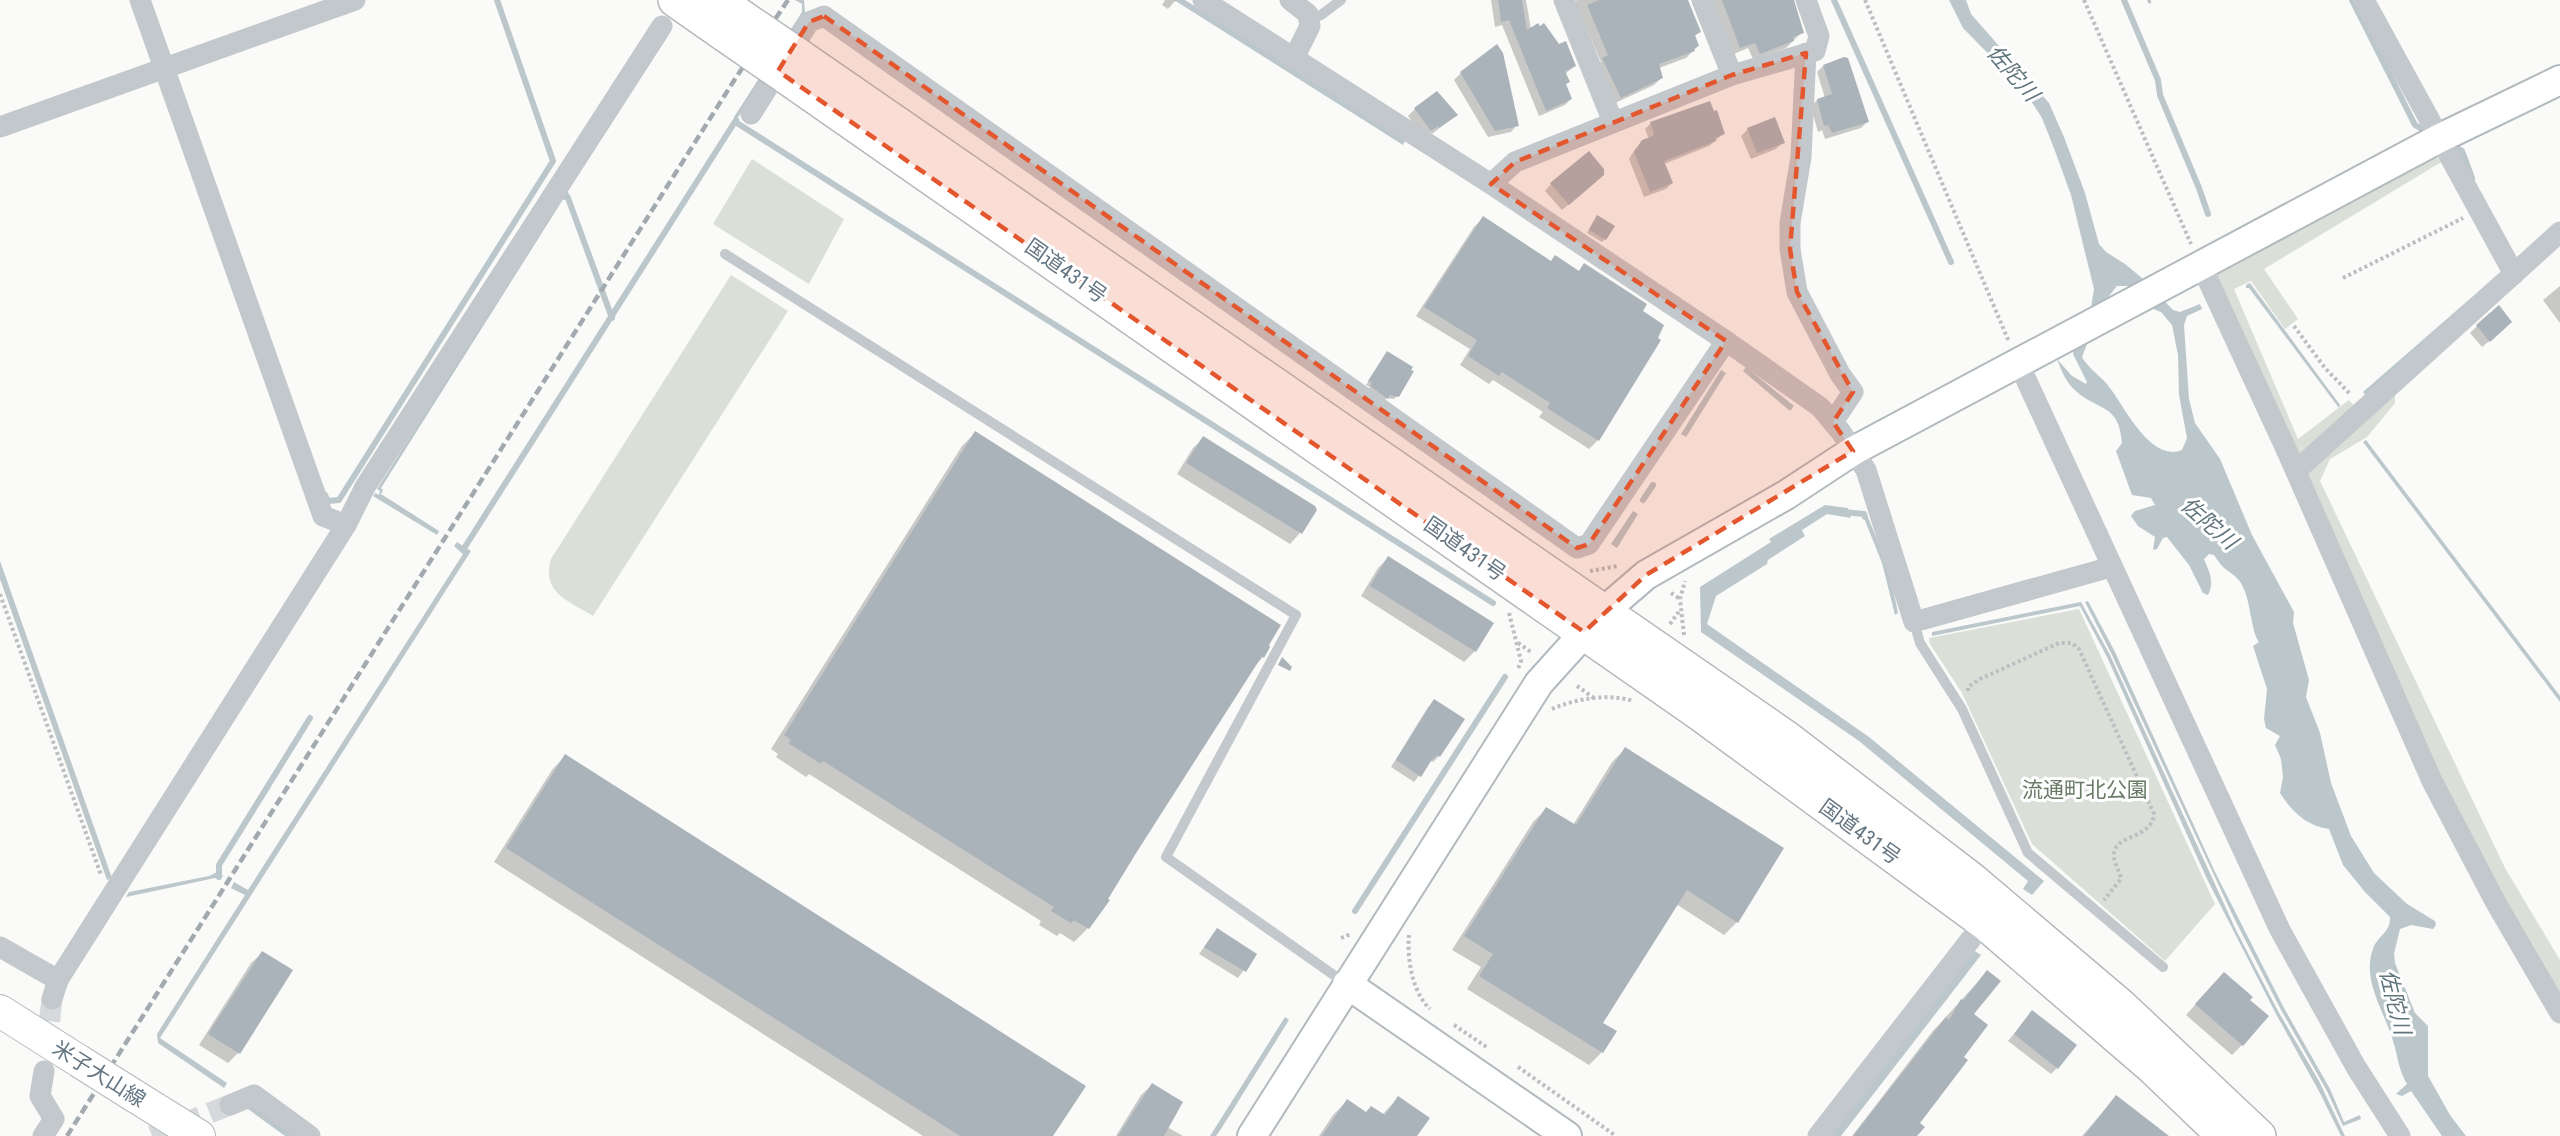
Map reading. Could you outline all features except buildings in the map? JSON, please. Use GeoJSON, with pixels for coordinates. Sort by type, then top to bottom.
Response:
{"type":"FeatureCollection","features":[{"type":"Feature","properties":{"kind":"highway","name":"国道431号"},"geometry":{"type":"LineString","coordinates":[[669,13],[729,17],[793,67],[1594,622],[1986,924],[2152,1067],[2224,1136]]}},
{"type":"Feature","properties":{"kind":"highway","name":"国道431号"},"geometry":{"type":"LineString","coordinates":[[1594,622],[1787,738],[1970,878],[2121,1006],[2259,1136]]}},
{"type":"Feature","properties":{"kind":"main road","name":"米子大山線"},"geometry":{"type":"LineString","coordinates":[[0,1011],[199,1136]]}},
{"type":"Feature","properties":{"kind":"street"},"geometry":{"type":"LineString","coordinates":[[140,0],[323,516],[346,525]]}},
{"type":"Feature","properties":{"kind":"street"},"geometry":{"type":"LineString","coordinates":[[0,127],[355,0]]}},
{"type":"Feature","properties":{"kind":"street"},"geometry":{"type":"LineString","coordinates":[[1203,0],[1491,184],[1726,341],[1820,407],[1866,470],[1914,622],[2111,567]]}},
{"type":"Feature","properties":{"kind":"street"},"geometry":{"type":"LineString","coordinates":[[1290,0],[1308,14],[1310,26],[1294,58]]}},
{"type":"Feature","properties":{"kind":"street"},"geometry":{"type":"LineString","coordinates":[[1564,0],[1613,122]]}},
{"type":"Feature","properties":{"kind":"street"},"geometry":{"type":"LineString","coordinates":[[1702,0],[1732,75]]}},
{"type":"Feature","properties":{"kind":"street"},"geometry":{"type":"LineString","coordinates":[[1491,184],[1515,162],[1732,75],[1815,51],[1819,36],[1806,0]]}},
{"type":"Feature","properties":{"kind":"street"},"geometry":{"type":"LineString","coordinates":[[2364,0],[2514,274]]}},
{"type":"Feature","properties":{"kind":"street"},"geometry":{"type":"LineString","coordinates":[[751,114],[809,22],[824,8],[1577,548],[1589,544],[1726,341]]}},
{"type":"Feature","properties":{"kind":"street"},"geometry":{"type":"LineString","coordinates":[[0,947],[55,989],[109,898],[346,525],[371,477],[669,13]]}},
{"type":"Feature","properties":{"kind":"street"},"geometry":{"type":"LineString","coordinates":[[1806,53],[1801,157],[1791,223],[1790,249],[1797,292],[1840,374],[1853,392],[1833,422]]}},
{"type":"Feature","properties":{"kind":"street"},"geometry":{"type":"LineString","coordinates":[[1252,1136],[1539,683],[1594,622],[1646,575],[1786,495],[1853,451],[2439,139],[2558,85]]}},
{"type":"Feature","properties":{"kind":"street"},"geometry":{"type":"LineString","coordinates":[[2296,471],[2560,232]]}},
{"type":"Feature","properties":{"kind":"street"},"geometry":{"type":"LineString","coordinates":[[2194,269],[2296,471],[2432,781],[2496,903],[2560,1013]]}},
{"type":"Feature","properties":{"kind":"street"},"geometry":{"type":"LineString","coordinates":[[2024,360],[2111,567],[2280,930],[2356,1067],[2400,1136]]}},
{"type":"Feature","properties":{"kind":"street"},"geometry":{"type":"LineString","coordinates":[[1818,1136],[1971,939]]}},
{"type":"Feature","properties":{"kind":"street"},"geometry":{"type":"LineString","coordinates":[[1347,984],[1567,1136]]}},
{"type":"Feature","properties":{"kind":"street"},"geometry":{"type":"LineString","coordinates":[[43,1136],[54,1119],[40,1096],[45,1071]]}},
{"type":"Feature","properties":{"kind":"street"},"geometry":{"type":"LineString","coordinates":[[230,1105],[254,1095],[310,1136]]}},
{"type":"Feature","properties":{"kind":"lane"},"geometry":{"type":"LineString","coordinates":[[1309,20],[1321,15],[1341,0]]}},
{"type":"Feature","properties":{"kind":"lane"},"geometry":{"type":"LineString","coordinates":[[725,254],[1296,615],[1166,857],[1347,984]]}},
{"type":"Feature","properties":{"kind":"lane"},"geometry":{"type":"LineString","coordinates":[[1914,622],[1920,643],[1962,709],[2028,853],[2163,967]]}},
{"type":"Feature","properties":{"kind":"path"},"geometry":{"type":"LineString","coordinates":[[1865,0],[2024,360]]}},
{"type":"Feature","properties":{"kind":"path"},"geometry":{"type":"LineString","coordinates":[[2084,0],[2194,269]]}},
{"type":"Feature","properties":{"kind":"path"},"geometry":{"type":"LineString","coordinates":[[2343,278],[2478,210]]}},
{"type":"Feature","properties":{"kind":"path"},"geometry":{"type":"LineString","coordinates":[[2294,326],[2325,368],[2365,410]]}},
{"type":"Feature","properties":{"kind":"path"},"geometry":{"type":"LineString","coordinates":[[1687,641],[1683,634],[1680,599],[1688,574]]}},
{"type":"Feature","properties":{"kind":"path"},"geometry":{"type":"LineString","coordinates":[[1671,593],[1680,599]]}},
{"type":"Feature","properties":{"kind":"path"},"geometry":{"type":"LineString","coordinates":[[0,594],[109,898]]}},
{"type":"Feature","properties":{"kind":"path"},"geometry":{"type":"LineString","coordinates":[[1505,605],[1518,643],[1521,661],[1515,678]]}},
{"type":"Feature","properties":{"kind":"path"},"geometry":{"type":"LineString","coordinates":[[1670,624],[1680,609]]}},
{"type":"Feature","properties":{"kind":"path"},"geometry":{"type":"LineString","coordinates":[[1969,697],[1968,687],[1980,679],[2059,642],[2072,643],[2079,649],[2154,814],[2153,822],[2147,830],[2117,846],[2113,854],[2121,879],[2096,909]]}},
{"type":"Feature","properties":{"kind":"path"},"geometry":{"type":"LineString","coordinates":[[1518,643],[1531,652]]}},
{"type":"Feature","properties":{"kind":"path"},"geometry":{"type":"LineString","coordinates":[[1578,686],[1595,699]]}},
{"type":"Feature","properties":{"kind":"path"},"geometry":{"type":"LineString","coordinates":[[1547,713],[1570,702],[1607,697],[1631,700],[1640,706]]}},
{"type":"Feature","properties":{"kind":"path"},"geometry":{"type":"LineString","coordinates":[[1410,929],[1408,946],[1413,975],[1425,1005],[1433,1012]]}},
{"type":"Feature","properties":{"kind":"path"},"geometry":{"type":"LineString","coordinates":[[1341,938],[1352,933]]}},
{"type":"Feature","properties":{"kind":"path"},"geometry":{"type":"LineString","coordinates":[[1451,1024],[1488,1048]]}},
{"type":"Feature","properties":{"kind":"path"},"geometry":{"type":"LineString","coordinates":[[1518,1067],[1616,1136]]}},
{"type":"Feature","properties":{"kind":"highlighted area"},"geometry":{"type":"Polygon","coordinates":[[[824,16],[1577,548],[1589,544],[1726,341],[1491,184],[1515,162],[1732,75],[1806,53],[1790,249],[1797,292],[1853,392],[1833,422],[1853,451],[1646,575],[1584,632],[778,71],[809,22],[824,16]]]}},
{"type":"Feature","properties":{"kind":"green space"},"geometry":{"type":"Polygon","coordinates":[[[2433,156],[2443,161],[2264,269],[2298,319],[2285,329],[2251,281],[2234,289],[2298,439],[2349,400],[2359,411],[2311,455],[2298,455],[2214,271],[2433,156]]]}},
{"type":"Feature","properties":{"kind":"green space"},"geometry":{"type":"Polygon","coordinates":[[[752,159],[844,219],[809,284],[713,224],[752,159]]]}},
{"type":"Feature","properties":{"kind":"green space"},"geometry":{"type":"Polygon","coordinates":[[[731,275],[788,311],[593,616],[559,595],[550,580],[551,559],[731,275]]]}},
{"type":"Feature","properties":{"kind":"green space"},"geometry":{"type":"Polygon","coordinates":[[[2395,388],[2395,403],[2367,437],[2330,459],[2320,481],[2505,868],[2560,960],[2560,1005],[2473,851],[2306,469],[2395,388]]]}},
{"type":"Feature","properties":{"kind":"green space","name":"流通町北公園"},"geometry":{"type":"Polygon","coordinates":[[[2079,609],[2215,904],[2165,961],[2032,844],[1962,693],[1930,644],[1929,638],[2079,609]]]}},
{"type":"Feature","properties":{"kind":"water"},"geometry":{"type":"Polygon","coordinates":[[[795,0],[804,0],[805,13],[737,119],[739,124],[737,127],[734,117],[802,12],[802,4],[795,0]]]}},
{"type":"Feature","properties":{"kind":"water"},"geometry":{"type":"Polygon","coordinates":[[[1174,0],[1185,0],[1406,139],[1403,145],[1174,0]]]}},
{"type":"Feature","properties":{"kind":"water","name":"佐陀川"},"geometry":{"type":"Polygon","coordinates":[[[1949,0],[1966,0],[1971,14],[2049,103],[2085,193],[2099,244],[2106,252],[2142,278],[2173,310],[2180,312],[2200,304],[2202,309],[2187,316],[2184,325],[2189,399],[2195,423],[2220,459],[2252,535],[2294,612],[2293,623],[2309,680],[2306,697],[2320,733],[2331,783],[2351,836],[2374,873],[2407,904],[2435,921],[2436,925],[2433,929],[2411,925],[2400,929],[2394,954],[2395,963],[2415,1013],[2428,1026],[2428,1076],[2450,1115],[2466,1136],[2442,1136],[2411,1091],[2402,1096],[2396,1094],[2407,1084],[2372,985],[2370,973],[2373,949],[2386,931],[2390,917],[2343,865],[2329,829],[2314,825],[2301,817],[2280,793],[2283,777],[2281,759],[2275,745],[2280,736],[2266,728],[2264,719],[2267,689],[2253,646],[2259,642],[2241,583],[2223,567],[2214,555],[2209,554],[2204,559],[2211,581],[2208,595],[2203,593],[2189,565],[2167,537],[2163,538],[2157,549],[2153,550],[2155,537],[2138,526],[2131,516],[2135,511],[2155,505],[2151,498],[2132,495],[2116,451],[2122,443],[2117,421],[2112,414],[2077,392],[2063,373],[2057,359],[2072,376],[2086,384],[2087,382],[2073,354],[2075,335],[2091,307],[2094,289],[2071,195],[2042,118],[2033,104],[2013,79],[1963,28],[1949,0]],[[2117,286],[2102,305],[2082,357],[2107,384],[2139,430],[2149,440],[2159,448],[2170,452],[2182,450],[2187,438],[2179,395],[2178,355],[2172,325],[2161,312],[2151,308],[2129,286],[2117,286]]]}},
{"type":"Feature","properties":{"kind":"water"},"geometry":{"type":"Polygon","coordinates":[[[559,199],[562,201],[381,488],[383,490],[381,494],[439,531],[437,535],[373,496],[375,493],[379,495],[380,491],[377,489],[559,199]]]}},
{"type":"Feature","properties":{"kind":"water"},"geometry":{"type":"Polygon","coordinates":[[[2495,277],[2497,280],[2366,396],[2363,392],[2495,277]]]}},
{"type":"Feature","properties":{"kind":"water"},"geometry":{"type":"Polygon","coordinates":[[[2250,283],[2340,405],[2339,408],[2249,288],[2246,288],[2246,285],[2250,283]]]}},
{"type":"Feature","properties":{"kind":"water"},"geometry":{"type":"Polygon","coordinates":[[[1746,367],[1794,406],[1790,411],[1743,371],[1746,367]]]}},
{"type":"Feature","properties":{"kind":"water"},"geometry":{"type":"Polygon","coordinates":[[[1721,370],[1726,373],[1686,437],[1681,434],[1721,370]]]}},
{"type":"Feature","properties":{"kind":"water"},"geometry":{"type":"Polygon","coordinates":[[[2366,440],[2560,696],[2560,702],[2363,442],[2366,440]]]}},
{"type":"Feature","properties":{"kind":"water"},"geometry":{"type":"Polygon","coordinates":[[[1825,505],[1848,508],[1851,518],[1827,514],[1802,530],[1805,536],[1768,560],[1767,564],[1716,596],[1707,624],[1869,737],[2044,881],[2032,895],[2023,889],[2028,881],[1859,741],[1701,632],[1700,587],[1771,542],[1769,539],[1825,505]]]}},
{"type":"Feature","properties":{"kind":"water"},"geometry":{"type":"Polygon","coordinates":[[[1633,511],[1638,514],[1617,548],[1611,544],[1633,511]]]}},
{"type":"Feature","properties":{"kind":"water"},"geometry":{"type":"Polygon","coordinates":[[[1865,511],[1889,574],[1898,613],[1895,615],[1882,563],[1862,513],[1865,511]]]}},
{"type":"Feature","properties":{"kind":"water"},"geometry":{"type":"Polygon","coordinates":[[[457,542],[471,551],[160,1038],[227,1083],[224,1088],[158,1043],[157,1034],[245,895],[231,888],[234,882],[248,890],[463,554],[454,546],[457,542]]]}},
{"type":"Feature","properties":{"kind":"water"},"geometry":{"type":"Polygon","coordinates":[[[0,561],[112,878],[107,880],[0,579],[0,561]]]}},
{"type":"Feature","properties":{"kind":"water"},"geometry":{"type":"Polygon","coordinates":[[[2088,601],[2115,652],[2215,872],[2284,1008],[2330,1089],[2344,1122],[2360,1115],[2361,1119],[2343,1126],[2327,1091],[2281,1010],[2233,916],[2085,602],[2088,601]]]}},
{"type":"Feature","properties":{"kind":"water"},"geometry":{"type":"Polygon","coordinates":[[[2081,602],[2110,655],[2236,930],[2278,1011],[2319,1081],[2345,1136],[2341,1136],[2207,879],[2107,657],[2080,606],[1932,636],[1932,632],[2081,602]]]}},
{"type":"Feature","properties":{"kind":"water"},"geometry":{"type":"Polygon","coordinates":[[[219,871],[223,876],[220,880],[215,878],[126,897],[129,892],[209,876],[219,871]]]}},
{"type":"Feature","properties":{"kind":"water"},"geometry":{"type":"Polygon","coordinates":[[[1973,950],[1981,955],[1841,1136],[1830,1136],[1973,950]]]}},
{"type":"Feature","properties":{"kind":"water"},"geometry":{"type":"Polygon","coordinates":[[[1285,1017],[1289,1020],[1221,1129],[1216,1136],[1210,1136],[1285,1017]]]}},
{"type":"Feature","properties":{"kind":"water"},"geometry":{"type":"Polygon","coordinates":[[[253,1103],[300,1136],[285,1136],[248,1109],[253,1103]]]}},
{"type":"Feature","properties":{"kind":"waterway"},"geometry":{"type":"LineString","coordinates":[[325,495],[328,501],[339,500],[553,161],[497,0]]}},
{"type":"Feature","properties":{"kind":"waterway"},"geometry":{"type":"LineString","coordinates":[[1834,0],[1951,262]]}},
{"type":"Feature","properties":{"kind":"waterway"},"geometry":{"type":"LineString","coordinates":[[2124,0],[2158,80],[2160,95],[2208,214]]}},
{"type":"Feature","properties":{"kind":"waterway"},"geometry":{"type":"LineString","coordinates":[[2352,0],[2415,125],[2429,133]]}},
{"type":"Feature","properties":{"kind":"waterway"},"geometry":{"type":"LineString","coordinates":[[463,550],[736,120]]}},
{"type":"Feature","properties":{"kind":"waterway"},"geometry":{"type":"LineString","coordinates":[[737,123],[1493,603]]}},
{"type":"Feature","properties":{"kind":"waterway"},"geometry":{"type":"LineString","coordinates":[[2451,145],[2462,151],[2472,178]]}},
{"type":"Feature","properties":{"kind":"waterway"},"geometry":{"type":"LineString","coordinates":[[563,197],[565,193],[612,318]]}},
{"type":"Feature","properties":{"kind":"waterway"},"geometry":{"type":"LineString","coordinates":[[1643,500],[1653,485]]}},
{"type":"Feature","properties":{"kind":"waterway"},"geometry":{"type":"LineString","coordinates":[[1842,512],[1864,514],[1865,517]]}},
{"type":"Feature","properties":{"kind":"waterway"},"geometry":{"type":"LineString","coordinates":[[1355,911],[1505,677]]}},
{"type":"Feature","properties":{"kind":"waterway"},"geometry":{"type":"LineString","coordinates":[[219,877],[219,865],[310,718]]}},
{"type":"Feature","properties":{"kind":"tunnel"},"geometry":{"type":"LineString","coordinates":[[46,1052],[52,999]]}},
{"type":"Feature","properties":{"kind":"tunnel"},"geometry":{"type":"LineString","coordinates":[[152,1136],[230,1105]]}},
{"type":"Feature","properties":{"kind":"railway"},"geometry":{"type":"LineString","coordinates":[[67,1136],[735,79],[788,0]]}}]}
